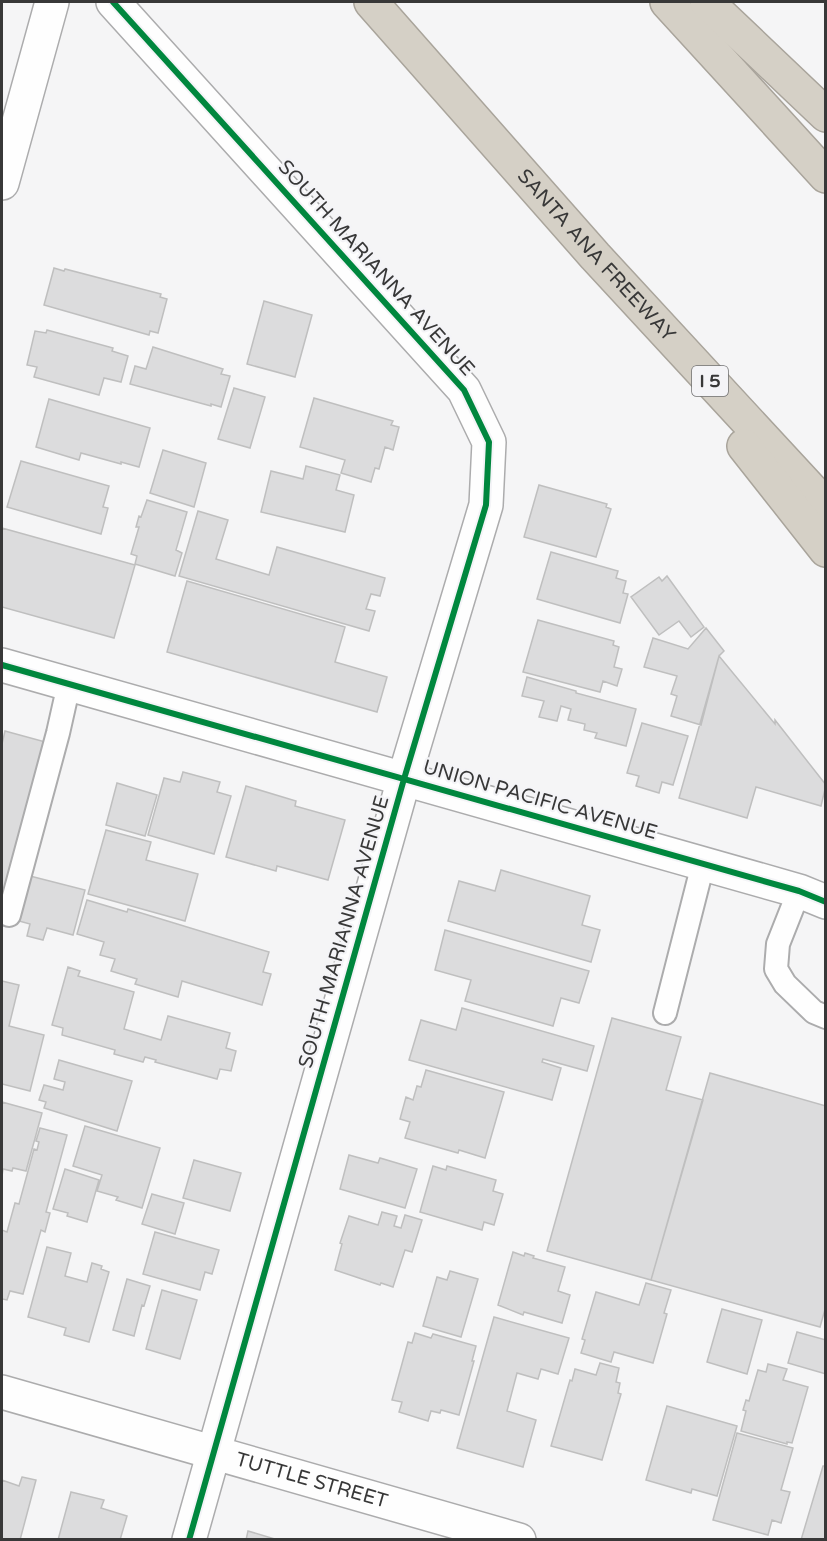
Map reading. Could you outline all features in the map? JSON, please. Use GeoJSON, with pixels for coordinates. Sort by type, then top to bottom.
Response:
{"type":"FeatureCollection","features":[{"type":"Feature","properties":{"kind":"highway","name":"SANTA ANA FREEWAY"},"geometry":{"type":"LineString","coordinates":[[371,2],[595,256],[825,506]]}},
{"type":"Feature","properties":{"kind":"highway"},"geometry":{"type":"LineString","coordinates":[[667,2],[825,177]]}},
{"type":"Feature","properties":{"kind":"highway"},"geometry":{"type":"LineString","coordinates":[[707,2],[825,115]]}},
{"type":"Feature","properties":{"kind":"highway"},"geometry":{"type":"LineString","coordinates":[[595,256],[825,550]]}},
{"type":"Feature","properties":{"kind":"street"},"geometry":{"type":"LineString","coordinates":[[2,183],[7,144],[52,2]]}},
{"type":"Feature","properties":{"kind":"street","name":"SOUTH MARIANNA AVENUE"},"geometry":{"type":"LineString","coordinates":[[113,2],[464,390],[489,442],[486,505],[404,779],[189,1539]]}},
{"type":"Feature","properties":{"kind":"street","name":"UNION PACIFIC AVENUE"},"geometry":{"type":"LineString","coordinates":[[2,664],[812,896]]}},
{"type":"Feature","properties":{"kind":"street","name":"TUTTLE STREET"},"geometry":{"type":"LineString","coordinates":[[2,1392],[519,1539]]}},
{"type":"Feature","properties":{"kind":"lane"},"geometry":{"type":"LineString","coordinates":[[9,915],[69,684]]}},
{"type":"Feature","properties":{"kind":"lane"},"geometry":{"type":"LineString","coordinates":[[665,1013],[703,864]]}},
{"type":"Feature","properties":{"kind":"lane"},"geometry":{"type":"LineString","coordinates":[[812,896],[784,924],[778,944],[776,969],[785,984],[814,1012],[825,1017]]}},
{"type":"Feature","properties":{"kind":"building"},"geometry":{"type":"Polygon","coordinates":[[[54,268],[161,294],[160,297],[167,299],[158,333],[150,331],[149,335],[44,305],[54,268]]]}},
{"type":"Feature","properties":{"kind":"building"},"geometry":{"type":"Polygon","coordinates":[[[264,301],[312,315],[295,377],[247,364],[264,301]]]}},
{"type":"Feature","properties":{"kind":"building"},"geometry":{"type":"Polygon","coordinates":[[[47,330],[113,348],[112,351],[128,356],[121,382],[104,378],[99,395],[34,377],[37,367],[27,365],[35,331],[46,333],[47,330]]]}},
{"type":"Feature","properties":{"kind":"building"},"geometry":{"type":"Polygon","coordinates":[[[153,347],[223,369],[221,374],[230,376],[221,407],[130,384],[135,366],[146,369],[153,347]]]}},
{"type":"Feature","properties":{"kind":"building"},"geometry":{"type":"Polygon","coordinates":[[[234,388],[265,397],[250,448],[218,439],[234,388]]]}},
{"type":"Feature","properties":{"kind":"building"},"geometry":{"type":"Polygon","coordinates":[[[314,398],[393,421],[391,425],[399,427],[393,450],[385,447],[379,469],[375,468],[371,482],[341,473],[345,460],[300,447],[314,398]]]}},
{"type":"Feature","properties":{"kind":"building"},"geometry":{"type":"Polygon","coordinates":[[[49,399],[150,428],[139,467],[81,453],[79,460],[36,447],[49,399]]]}},
{"type":"Feature","properties":{"kind":"building"},"geometry":{"type":"Polygon","coordinates":[[[163,450],[206,463],[194,507],[150,493],[163,450]]]}},
{"type":"Feature","properties":{"kind":"building"},"geometry":{"type":"Polygon","coordinates":[[[21,461],[109,486],[103,507],[108,508],[101,534],[7,507],[21,461]]]}},
{"type":"Feature","properties":{"kind":"building"},"geometry":{"type":"Polygon","coordinates":[[[306,466],[340,475],[336,490],[354,495],[345,532],[261,512],[271,471],[303,479],[306,466]]]}},
{"type":"Feature","properties":{"kind":"building"},"geometry":{"type":"Polygon","coordinates":[[[539,485],[607,504],[606,507],[611,509],[596,557],[524,537],[539,485]]]}},
{"type":"Feature","properties":{"kind":"building"},"geometry":{"type":"Polygon","coordinates":[[[147,500],[187,512],[176,550],[182,553],[175,576],[135,564],[137,556],[131,554],[139,527],[136,527],[139,516],[141,517],[147,500]]]}},
{"type":"Feature","properties":{"kind":"building"},"geometry":{"type":"Polygon","coordinates":[[[198,511],[228,520],[216,559],[269,575],[277,547],[385,578],[380,596],[371,594],[366,609],[375,611],[369,631],[179,576],[198,511]]]}},
{"type":"Feature","properties":{"kind":"building"},"geometry":{"type":"Polygon","coordinates":[[[2,528],[135,565],[114,638],[2,607],[2,528]]]}},
{"type":"Feature","properties":{"kind":"building"},"geometry":{"type":"Polygon","coordinates":[[[551,552],[618,571],[616,578],[626,581],[623,593],[628,594],[620,623],[537,599],[551,552]]]}},
{"type":"Feature","properties":{"kind":"building"},"geometry":{"type":"Polygon","coordinates":[[[667,576],[704,627],[691,637],[679,621],[659,635],[631,597],[659,577],[662,581],[667,576]]]}},
{"type":"Feature","properties":{"kind":"building"},"geometry":{"type":"Polygon","coordinates":[[[187,581],[345,627],[335,662],[387,677],[377,712],[167,652],[187,581]]]}},
{"type":"Feature","properties":{"kind":"building"},"geometry":{"type":"Polygon","coordinates":[[[538,620],[614,641],[613,645],[619,647],[614,667],[622,669],[617,686],[603,681],[600,692],[523,672],[538,620]]]}},
{"type":"Feature","properties":{"kind":"building"},"geometry":{"type":"Polygon","coordinates":[[[706,628],[724,651],[719,656],[701,725],[671,716],[677,696],[671,694],[677,676],[644,667],[653,638],[688,649],[706,628]]]}},
{"type":"Feature","properties":{"kind":"building"},"geometry":{"type":"Polygon","coordinates":[[[719,656],[775,724],[775,720],[826,785],[821,806],[756,787],[747,818],[679,798],[719,656]]]}},
{"type":"Feature","properties":{"kind":"building"},"geometry":{"type":"Polygon","coordinates":[[[527,677],[636,709],[626,746],[595,738],[597,733],[584,730],[585,724],[568,720],[571,709],[561,706],[557,721],[539,717],[544,701],[522,696],[527,677]]]}},
{"type":"Feature","properties":{"kind":"building"},"geometry":{"type":"Polygon","coordinates":[[[642,723],[688,736],[673,785],[662,782],[659,793],[636,786],[639,776],[627,773],[642,723]]]}},
{"type":"Feature","properties":{"kind":"building"},"geometry":{"type":"Polygon","coordinates":[[[5,731],[49,743],[2,906],[2,744],[5,731]]]}},
{"type":"Feature","properties":{"kind":"building"},"geometry":{"type":"Polygon","coordinates":[[[183,772],[220,782],[217,792],[231,796],[214,854],[148,835],[164,778],[180,782],[183,772]]]}},
{"type":"Feature","properties":{"kind":"building"},"geometry":{"type":"Polygon","coordinates":[[[117,783],[157,795],[145,836],[106,825],[117,783]]]}},
{"type":"Feature","properties":{"kind":"building"},"geometry":{"type":"Polygon","coordinates":[[[246,786],[296,801],[295,806],[345,820],[328,880],[277,866],[276,871],[226,857],[246,786]]]}},
{"type":"Feature","properties":{"kind":"building"},"geometry":{"type":"Polygon","coordinates":[[[106,830],[151,842],[146,860],[198,874],[185,921],[88,894],[106,830]]]}},
{"type":"Feature","properties":{"kind":"building"},"geometry":{"type":"Polygon","coordinates":[[[501,870],[590,896],[582,925],[600,930],[591,962],[448,921],[459,881],[495,891],[501,870]]]}},
{"type":"Feature","properties":{"kind":"building"},"geometry":{"type":"Polygon","coordinates":[[[30,876],[85,890],[73,935],[47,928],[43,940],[27,936],[30,924],[19,921],[30,876]]]}},
{"type":"Feature","properties":{"kind":"building"},"geometry":{"type":"Polygon","coordinates":[[[87,900],[127,912],[128,909],[269,952],[263,972],[271,974],[262,1005],[182,981],[178,997],[135,984],[137,979],[111,971],[115,959],[100,955],[104,942],[77,934],[87,900]]]}},
{"type":"Feature","properties":{"kind":"building"},"geometry":{"type":"Polygon","coordinates":[[[445,930],[589,971],[579,1003],[561,998],[553,1026],[465,1001],[471,980],[435,970],[445,930]]]}},
{"type":"Feature","properties":{"kind":"building"},"geometry":{"type":"Polygon","coordinates":[[[68,967],[80,971],[78,976],[134,992],[124,1029],[161,1040],[168,1016],[230,1033],[226,1048],[236,1051],[231,1071],[220,1069],[217,1079],[155,1062],[156,1060],[145,1057],[143,1062],[114,1054],[115,1050],[62,1035],[63,1028],[52,1025],[68,967]]]}},
{"type":"Feature","properties":{"kind":"building"},"geometry":{"type":"Polygon","coordinates":[[[2,981],[19,985],[9,1026],[44,1035],[30,1091],[2,1084],[2,981]]]}},
{"type":"Feature","properties":{"kind":"building"},"geometry":{"type":"Polygon","coordinates":[[[462,1008],[594,1046],[587,1071],[543,1059],[542,1062],[561,1068],[552,1100],[409,1060],[421,1020],[456,1030],[462,1008]]]}},
{"type":"Feature","properties":{"kind":"building"},"geometry":{"type":"Polygon","coordinates":[[[612,1018],[681,1037],[666,1090],[703,1100],[651,1280],[547,1251],[612,1018]]]}},
{"type":"Feature","properties":{"kind":"building"},"geometry":{"type":"Polygon","coordinates":[[[59,1060],[132,1081],[117,1131],[44,1108],[46,1102],[39,1100],[44,1085],[63,1090],[65,1082],[54,1079],[59,1060]]]}},
{"type":"Feature","properties":{"kind":"building"},"geometry":{"type":"Polygon","coordinates":[[[426,1070],[504,1092],[485,1158],[405,1138],[410,1122],[400,1119],[406,1097],[413,1100],[417,1086],[421,1087],[426,1070]]]}},
{"type":"Feature","properties":{"kind":"building"},"geometry":{"type":"Polygon","coordinates":[[[710,1073],[826,1106],[826,1306],[820,1327],[651,1280],[710,1073]]]}},
{"type":"Feature","properties":{"kind":"building"},"geometry":{"type":"Polygon","coordinates":[[[2,1102],[42,1113],[26,1171],[13,1168],[12,1171],[3,1169],[2,1176],[2,1102]]]}},
{"type":"Feature","properties":{"kind":"building"},"geometry":{"type":"Polygon","coordinates":[[[85,1126],[160,1148],[142,1208],[116,1200],[118,1197],[97,1191],[102,1175],[73,1166],[85,1126]]]}},
{"type":"Feature","properties":{"kind":"building"},"geometry":{"type":"Polygon","coordinates":[[[40,1128],[67,1135],[46,1212],[50,1213],[45,1232],[41,1230],[23,1294],[10,1291],[7,1300],[2,1299],[2,1230],[7,1232],[15,1203],[19,1204],[34,1149],[37,1150],[39,1142],[36,1141],[40,1128]]]}},
{"type":"Feature","properties":{"kind":"building"},"geometry":{"type":"Polygon","coordinates":[[[349,1155],[378,1163],[380,1158],[417,1169],[405,1208],[340,1189],[349,1155]]]}},
{"type":"Feature","properties":{"kind":"building"},"geometry":{"type":"Polygon","coordinates":[[[194,1160],[241,1173],[230,1211],[183,1198],[194,1160]]]}},
{"type":"Feature","properties":{"kind":"building"},"geometry":{"type":"Polygon","coordinates":[[[433,1166],[446,1170],[447,1166],[496,1180],[493,1191],[503,1194],[494,1225],[484,1222],[482,1230],[420,1212],[433,1166]]]}},
{"type":"Feature","properties":{"kind":"building"},"geometry":{"type":"Polygon","coordinates":[[[65,1169],[99,1180],[87,1222],[53,1209],[65,1169]]]}},
{"type":"Feature","properties":{"kind":"building"},"geometry":{"type":"Polygon","coordinates":[[[152,1194],[184,1203],[175,1234],[142,1224],[152,1194]]]}},
{"type":"Feature","properties":{"kind":"building"},"geometry":{"type":"Polygon","coordinates":[[[382,1212],[397,1216],[394,1226],[401,1228],[405,1215],[422,1220],[412,1252],[405,1250],[393,1287],[335,1270],[342,1244],[340,1243],[349,1216],[378,1225],[382,1212]]]}},
{"type":"Feature","properties":{"kind":"building"},"geometry":{"type":"Polygon","coordinates":[[[155,1232],[219,1250],[212,1274],[205,1272],[200,1290],[143,1274],[155,1232]]]}},
{"type":"Feature","properties":{"kind":"building"},"geometry":{"type":"Polygon","coordinates":[[[47,1247],[71,1253],[65,1276],[87,1282],[92,1263],[102,1266],[101,1269],[109,1272],[89,1342],[64,1335],[66,1328],[28,1317],[47,1247]]]}},
{"type":"Feature","properties":{"kind":"building"},"geometry":{"type":"Polygon","coordinates":[[[513,1252],[524,1256],[525,1253],[534,1256],[533,1258],[565,1267],[558,1291],[570,1295],[562,1323],[524,1312],[523,1315],[498,1305],[513,1252]]]}},
{"type":"Feature","properties":{"kind":"building"},"geometry":{"type":"Polygon","coordinates":[[[450,1271],[478,1279],[461,1337],[423,1326],[437,1277],[447,1280],[450,1271]]]}},
{"type":"Feature","properties":{"kind":"building"},"geometry":{"type":"Polygon","coordinates":[[[127,1279],[150,1286],[144,1306],[142,1305],[134,1336],[113,1330],[127,1279]]]}},
{"type":"Feature","properties":{"kind":"building"},"geometry":{"type":"Polygon","coordinates":[[[646,1283],[671,1290],[664,1313],[667,1314],[653,1363],[614,1352],[611,1362],[581,1353],[585,1340],[582,1339],[596,1292],[639,1305],[646,1283]]]}},
{"type":"Feature","properties":{"kind":"building"},"geometry":{"type":"Polygon","coordinates":[[[162,1290],[197,1300],[180,1359],[146,1349],[162,1290]]]}},
{"type":"Feature","properties":{"kind":"building"},"geometry":{"type":"Polygon","coordinates":[[[722,1309],[762,1320],[747,1374],[707,1362],[722,1309]]]}},
{"type":"Feature","properties":{"kind":"building"},"geometry":{"type":"Polygon","coordinates":[[[494,1317],[569,1338],[558,1374],[541,1369],[538,1379],[517,1373],[507,1411],[536,1420],[523,1467],[457,1448],[494,1317]]]}},
{"type":"Feature","properties":{"kind":"building"},"geometry":{"type":"Polygon","coordinates":[[[797,1332],[826,1340],[826,1374],[788,1363],[797,1332]]]}},
{"type":"Feature","properties":{"kind":"building"},"geometry":{"type":"Polygon","coordinates":[[[415,1333],[431,1338],[433,1334],[476,1346],[459,1415],[441,1410],[440,1413],[431,1411],[428,1421],[399,1412],[402,1402],[392,1400],[408,1342],[412,1343],[415,1333]]]}},
{"type":"Feature","properties":{"kind":"building"},"geometry":{"type":"Polygon","coordinates":[[[600,1363],[619,1368],[616,1382],[620,1383],[618,1393],[621,1394],[602,1460],[551,1446],[575,1369],[596,1375],[600,1363]]]}},
{"type":"Feature","properties":{"kind":"building"},"geometry":{"type":"Polygon","coordinates":[[[768,1364],[787,1369],[783,1380],[808,1387],[792,1443],[787,1442],[787,1444],[741,1431],[746,1411],[743,1410],[746,1400],[749,1401],[758,1370],[766,1372],[768,1364]]]}},
{"type":"Feature","properties":{"kind":"building"},"geometry":{"type":"Polygon","coordinates":[[[667,1406],[737,1426],[717,1496],[692,1489],[691,1493],[646,1480],[667,1406]]]}},
{"type":"Feature","properties":{"kind":"building"},"geometry":{"type":"Polygon","coordinates":[[[737,1433],[793,1448],[781,1490],[790,1492],[781,1523],[772,1520],[768,1535],[713,1520],[737,1433]]]}},
{"type":"Feature","properties":{"kind":"building"},"geometry":{"type":"Polygon","coordinates":[[[823,1466],[826,1466],[826,1540],[801,1540],[823,1466]]]}},
{"type":"Feature","properties":{"kind":"building"},"geometry":{"type":"Polygon","coordinates":[[[22,1477],[36,1480],[20,1540],[2,1540],[2,1480],[19,1486],[22,1477]]]}},
{"type":"Feature","properties":{"kind":"building"},"geometry":{"type":"Polygon","coordinates":[[[71,1492],[104,1500],[101,1508],[127,1516],[120,1540],[58,1540],[71,1492]]]}},
{"type":"Feature","properties":{"kind":"building"},"geometry":{"type":"Polygon","coordinates":[[[248,1531],[278,1540],[246,1540],[248,1531]]]}},
{"type":"Feature","properties":{"kind":"cycle path"},"geometry":{"type":"LineString","coordinates":[[113,2],[464,390],[489,442],[486,505],[404,779],[189,1540]]}},
{"type":"Feature","properties":{"kind":"cycle path"},"geometry":{"type":"LineString","coordinates":[[2,665],[799,891],[826,902]]}}]}
